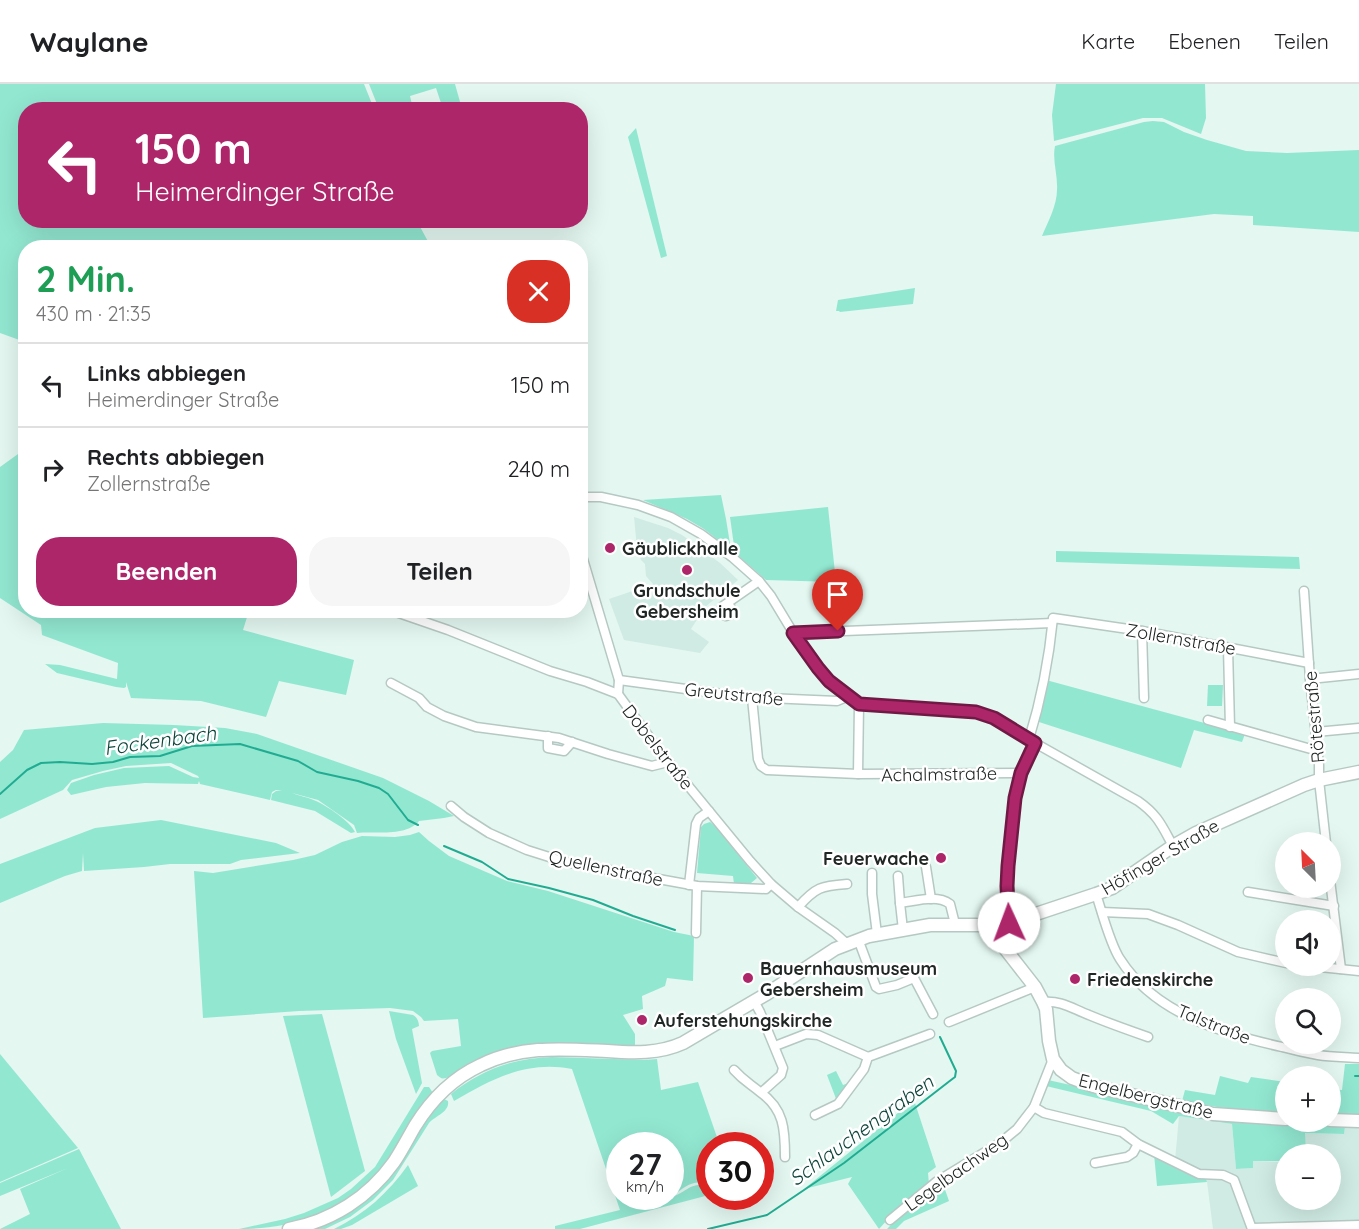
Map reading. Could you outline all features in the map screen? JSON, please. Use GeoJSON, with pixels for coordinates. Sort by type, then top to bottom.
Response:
{"type":"FeatureCollection","features":[{"type":"Feature","properties":{"kind":"street"},"geometry":{"type":"LineString","coordinates":[[588,497],[601,497],[638,505],[671,517],[701,534],[732,557],[759,581],[771,596],[793,633],[829,681],[859,704],[976,712],[994,718],[1138,801],[1159,820],[1173,846]]}},
{"type":"Feature","properties":{"kind":"street"},"geometry":{"type":"LineString","coordinates":[[588,576],[619,680],[618,694]]}},
{"type":"Feature","properties":{"kind":"street"},"geometry":{"type":"LineString","coordinates":[[728,603],[759,581]]}},
{"type":"Feature","properties":{"kind":"street","name":"Rötestraße"},"geometry":{"type":"LineString","coordinates":[[1304,591],[1318,751],[1318,780],[1325,832]]}},
{"type":"Feature","properties":{"kind":"street","name":"Dobelstraße"},"geometry":{"type":"LineString","coordinates":[[413,618],[618,694],[668,762],[771,884],[798,907],[835,933],[852,941]]}},
{"type":"Feature","properties":{"kind":"street"},"geometry":{"type":"LineString","coordinates":[[1009,923],[1007,886],[1015,798],[1032,741],[1053,621]]}},
{"type":"Feature","properties":{"kind":"street","name":"Zollernstraße"},"geometry":{"type":"LineString","coordinates":[[793,633],[1053,621],[1142,632],[1309,663]]}},
{"type":"Feature","properties":{"kind":"street"},"geometry":{"type":"LineString","coordinates":[[1142,632],[1143,698]]}},
{"type":"Feature","properties":{"kind":"street"},"geometry":{"type":"LineString","coordinates":[[1228,648],[1230,727]]}},
{"type":"Feature","properties":{"kind":"street"},"geometry":{"type":"LineString","coordinates":[[1310,679],[1359,674]]}},
{"type":"Feature","properties":{"kind":"street","name":"Greutstraße"},"geometry":{"type":"LineString","coordinates":[[619,680],[752,698],[837,701],[849,696]]}},
{"type":"Feature","properties":{"kind":"street"},"geometry":{"type":"LineString","coordinates":[[391,683],[419,698],[427,707],[466,724],[510,733],[548,736],[548,748],[564,752],[572,742],[652,766],[668,762]]}},
{"type":"Feature","properties":{"kind":"street","name":"Achalmstraße"},"geometry":{"type":"LineString","coordinates":[[752,698],[758,759],[761,766],[767,770],[858,774],[1021,773]]}},
{"type":"Feature","properties":{"kind":"street","name":"Achalmstraße"},"geometry":{"type":"LineString","coordinates":[[858,774],[859,704]]}},
{"type":"Feature","properties":{"kind":"street"},"geometry":{"type":"LineString","coordinates":[[1208,720],[1318,751]]}},
{"type":"Feature","properties":{"kind":"street"},"geometry":{"type":"LineString","coordinates":[[1316,732],[1359,728]]}},
{"type":"Feature","properties":{"kind":"street","name":"Höfinger Straße"},"geometry":{"type":"LineString","coordinates":[[289,1229],[332,1215],[371,1188],[396,1159],[426,1110],[443,1091],[464,1074],[493,1059],[540,1050],[644,1052],[665,1049],[683,1043],[754,1001],[835,948],[852,941],[877,934],[930,925],[1009,923],[1096,894],[1112,888],[1173,846],[1241,812],[1318,780],[1359,772]]}},
{"type":"Feature","properties":{"kind":"street","name":"Quellenstraße"},"geometry":{"type":"LineString","coordinates":[[451,806],[489,832],[527,850],[565,862],[693,885],[766,889],[771,884]]}},
{"type":"Feature","properties":{"kind":"street"},"geometry":{"type":"LineString","coordinates":[[696,933],[693,885],[696,824],[699,818],[709,811]]}},
{"type":"Feature","properties":{"kind":"street"},"geometry":{"type":"LineString","coordinates":[[926,867],[931,899]]}},
{"type":"Feature","properties":{"kind":"street"},"geometry":{"type":"LineString","coordinates":[[872,873],[877,934]]}},
{"type":"Feature","properties":{"kind":"street"},"geometry":{"type":"LineString","coordinates":[[898,876],[903,930]]}},
{"type":"Feature","properties":{"kind":"street"},"geometry":{"type":"LineString","coordinates":[[798,907],[816,889],[827,885],[847,884]]}},
{"type":"Feature","properties":{"kind":"street"},"geometry":{"type":"LineString","coordinates":[[1248,892],[1334,906]]}},
{"type":"Feature","properties":{"kind":"street","name":"Talstraße"},"geometry":{"type":"LineString","coordinates":[[1096,894],[1118,958],[1130,974],[1169,1006],[1199,1023],[1254,1041],[1318,1055],[1359,1058]]}},
{"type":"Feature","properties":{"kind":"street"},"geometry":{"type":"LineString","coordinates":[[900,903],[939,898],[947,901],[950,903],[955,924]]}},
{"type":"Feature","properties":{"kind":"street"},"geometry":{"type":"LineString","coordinates":[[1333,898],[1334,910]]}},
{"type":"Feature","properties":{"kind":"street"},"geometry":{"type":"LineString","coordinates":[[1102,912],[1148,914],[1238,952],[1275,960]]}},
{"type":"Feature","properties":{"kind":"street"},"geometry":{"type":"LineString","coordinates":[[994,925],[996,937],[1035,987],[1043,1002],[1053,1059]]}},
{"type":"Feature","properties":{"kind":"street"},"geometry":{"type":"LineString","coordinates":[[852,941],[868,966],[879,990],[914,978],[933,1014]]}},
{"type":"Feature","properties":{"kind":"street"},"geometry":{"type":"LineString","coordinates":[[1341,969],[1359,971]]}},
{"type":"Feature","properties":{"kind":"street"},"geometry":{"type":"LineString","coordinates":[[949,1022],[1035,987]]}},
{"type":"Feature","properties":{"kind":"street"},"geometry":{"type":"LineString","coordinates":[[1043,1002],[1053,1000],[1060,1002],[1148,1037]]}},
{"type":"Feature","properties":{"kind":"street"},"geometry":{"type":"LineString","coordinates":[[754,1001],[783,1065],[781,1075],[762,1092]]}},
{"type":"Feature","properties":{"kind":"street"},"geometry":{"type":"LineString","coordinates":[[775,1046],[807,1034],[814,1034],[868,1057],[930,1034]]}},
{"type":"Feature","properties":{"kind":"street"},"geometry":{"type":"LineString","coordinates":[[815,1115],[838,1104],[864,1069],[868,1057]]}},
{"type":"Feature","properties":{"kind":"street","name":"Legelbachweg"},"geometry":{"type":"LineString","coordinates":[[890,1220],[936,1182],[1000,1143],[1017,1129],[1034,1107],[1053,1059]]}},
{"type":"Feature","properties":{"kind":"street","name":"Engelbergstraße"},"geometry":{"type":"LineString","coordinates":[[1053,1059],[1061,1070],[1072,1078],[1093,1086],[1213,1114],[1275,1118]]}},
{"type":"Feature","properties":{"kind":"street"},"geometry":{"type":"LineString","coordinates":[[734,1070],[745,1082],[762,1092],[777,1109],[785,1131],[785,1157]]}},
{"type":"Feature","properties":{"kind":"street"},"geometry":{"type":"LineString","coordinates":[[1034,1107],[1044,1113],[1122,1132],[1138,1144],[1199,1174],[1223,1175],[1234,1180],[1252,1228],[1359,1225]]}},
{"type":"Feature","properties":{"kind":"street"},"geometry":{"type":"LineString","coordinates":[[1341,1120],[1359,1121]]}},
{"type":"Feature","properties":{"kind":"street"},"geometry":{"type":"LineString","coordinates":[[1095,1163],[1127,1157],[1133,1153],[1138,1144]]}},
{"type":"Feature","properties":{"kind":"shaded area"},"geometry":{"type":"Polygon","coordinates":[[[634,517],[682,535],[720,563],[738,580],[705,607],[691,629],[709,642],[700,653],[624,640],[609,599],[653,584],[646,576],[645,564],[637,548],[634,517]]]}},
{"type":"Feature","properties":{"kind":"shaded area"},"geometry":{"type":"Polygon","coordinates":[[[1179,1116],[1232,1124],[1236,1169],[1253,1168],[1253,1161],[1275,1162],[1275,1210],[1341,1210],[1341,1144],[1305,1144],[1304,1133],[1344,1134],[1345,1127],[1359,1127],[1359,1229],[1213,1229],[1206,1174],[1175,1161],[1179,1116]]]}},
{"type":"Feature","properties":{"kind":"green space"},"geometry":{"type":"Polygon","coordinates":[[[0,84],[364,84],[371,102],[18,102],[18,228],[421,228],[427,240],[18,240],[18,339],[0,333],[0,84]]]}},
{"type":"Feature","properties":{"kind":"green space"},"geometry":{"type":"Polygon","coordinates":[[[369,84],[455,84],[460,102],[441,102],[436,88],[410,96],[411,102],[376,102],[369,84]]]}},
{"type":"Feature","properties":{"kind":"green space"},"geometry":{"type":"Polygon","coordinates":[[[1056,84],[1205,84],[1206,118],[1201,134],[1162,118],[1143,118],[1054,141],[1052,115],[1056,84]]]}},
{"type":"Feature","properties":{"kind":"green space"},"geometry":{"type":"Polygon","coordinates":[[[1153,121],[1164,122],[1184,132],[1246,151],[1287,153],[1359,150],[1359,232],[1253,225],[1253,216],[1214,214],[1042,236],[1057,196],[1055,146],[1153,121]]]}},
{"type":"Feature","properties":{"kind":"green space"},"geometry":{"type":"Polygon","coordinates":[[[636,128],[667,256],[661,258],[628,137],[636,128]]]}},
{"type":"Feature","properties":{"kind":"green space"},"geometry":{"type":"Polygon","coordinates":[[[915,288],[913,304],[836,311],[838,300],[915,288]]]}},
{"type":"Feature","properties":{"kind":"green space"},"geometry":{"type":"Polygon","coordinates":[[[18,454],[18,610],[0,598],[0,467],[18,454]]]}},
{"type":"Feature","properties":{"kind":"green space"},"geometry":{"type":"Polygon","coordinates":[[[721,495],[731,550],[687,519],[643,500],[721,495]]]}},
{"type":"Feature","properties":{"kind":"green space"},"geometry":{"type":"Polygon","coordinates":[[[828,507],[836,582],[766,580],[735,553],[730,517],[828,507]]]}},
{"type":"Feature","properties":{"kind":"green space"},"geometry":{"type":"Polygon","coordinates":[[[1056,551],[1299,557],[1300,569],[1056,562],[1056,551]]]}},
{"type":"Feature","properties":{"kind":"green space"},"geometry":{"type":"Polygon","coordinates":[[[30,618],[247,618],[243,630],[354,660],[346,695],[279,681],[266,717],[201,701],[131,698],[126,682],[124,688],[116,687],[57,673],[45,664],[60,665],[117,679],[118,663],[42,635],[41,625],[30,618]]]}},
{"type":"Feature","properties":{"kind":"green space"},"geometry":{"type":"Polygon","coordinates":[[[1046,680],[1245,734],[1242,742],[1194,730],[1181,768],[1039,722],[1046,680]]]}},
{"type":"Feature","properties":{"kind":"green space"},"geometry":{"type":"Polygon","coordinates":[[[1208,685],[1223,685],[1222,706],[1207,706],[1208,685]]]}},
{"type":"Feature","properties":{"kind":"green space"},"geometry":{"type":"Polygon","coordinates":[[[103,723],[225,728],[257,734],[383,778],[454,816],[419,821],[413,826],[398,831],[357,833],[354,825],[318,800],[292,793],[321,803],[332,810],[355,832],[351,833],[315,811],[271,800],[272,794],[282,791],[276,790],[272,792],[270,800],[200,784],[199,781],[198,784],[145,783],[106,787],[71,795],[67,790],[71,783],[124,768],[169,766],[199,778],[171,763],[126,766],[72,780],[63,790],[0,819],[0,762],[13,750],[24,730],[103,723]]]}},
{"type":"Feature","properties":{"kind":"green space"},"geometry":{"type":"Polygon","coordinates":[[[161,820],[276,843],[300,853],[241,860],[230,864],[170,864],[84,871],[83,853],[82,871],[0,903],[0,864],[95,828],[161,820]]]}},
{"type":"Feature","properties":{"kind":"green space"},"geometry":{"type":"Polygon","coordinates":[[[710,822],[757,878],[751,883],[734,884],[733,876],[697,873],[701,827],[710,822]]]}},
{"type":"Feature","properties":{"kind":"green space"},"geometry":{"type":"Polygon","coordinates":[[[419,832],[449,856],[507,881],[548,891],[674,932],[694,936],[693,981],[667,978],[665,986],[642,996],[643,1009],[623,1015],[635,1034],[635,1047],[570,1043],[520,1046],[487,1056],[452,1076],[444,1078],[437,1075],[430,1053],[461,1046],[458,1019],[424,1021],[413,1011],[390,1008],[299,1011],[203,1018],[194,871],[213,873],[293,860],[315,855],[342,842],[362,836],[395,837],[419,832]]]}},
{"type":"Feature","properties":{"kind":"green space"},"geometry":{"type":"Polygon","coordinates":[[[389,1011],[413,1015],[418,1021],[419,1026],[412,1029],[422,1083],[416,1094],[396,1039],[389,1011]]]}},
{"type":"Feature","properties":{"kind":"green space"},"geometry":{"type":"Polygon","coordinates":[[[322,1014],[365,1171],[331,1197],[283,1016],[322,1014]]]}},
{"type":"Feature","properties":{"kind":"green space"},"geometry":{"type":"Polygon","coordinates":[[[0,1054],[78,1148],[0,1182],[0,1054]]]}},
{"type":"Feature","properties":{"kind":"green space"},"geometry":{"type":"Polygon","coordinates":[[[538,1058],[657,1059],[661,1090],[698,1082],[715,1132],[696,1132],[696,1183],[684,1188],[684,1132],[606,1132],[606,1169],[572,1069],[540,1067],[510,1073],[454,1101],[451,1094],[474,1078],[498,1067],[538,1058]]]}},
{"type":"Feature","properties":{"kind":"green space"},"geometry":{"type":"Polygon","coordinates":[[[1345,1064],[1359,1064],[1359,1115],[1341,1115],[1345,1064]]]}},
{"type":"Feature","properties":{"kind":"green space"},"geometry":{"type":"Polygon","coordinates":[[[836,1071],[843,1085],[851,1082],[838,1104],[827,1075],[836,1071]]]}},
{"type":"Feature","properties":{"kind":"green space"},"geometry":{"type":"Polygon","coordinates":[[[1220,1076],[1248,1083],[1251,1077],[1275,1081],[1275,1113],[1182,1101],[1185,1090],[1215,1095],[1220,1076]]]}},
{"type":"Feature","properties":{"kind":"green space"},"geometry":{"type":"Polygon","coordinates":[[[1048,1080],[1142,1101],[1275,1122],[1275,1132],[1341,1132],[1341,1126],[1345,1127],[1344,1134],[1305,1133],[1306,1144],[1275,1144],[1275,1161],[1253,1161],[1253,1168],[1236,1169],[1232,1124],[1179,1116],[1173,1124],[1151,1111],[1046,1086],[1048,1080]]]}},
{"type":"Feature","properties":{"kind":"green space"},"geometry":{"type":"Polygon","coordinates":[[[424,1087],[429,1087],[433,1093],[406,1136],[368,1185],[350,1199],[304,1220],[271,1227],[239,1229],[304,1213],[338,1198],[351,1189],[375,1167],[424,1087]]]}},
{"type":"Feature","properties":{"kind":"green space"},"geometry":{"type":"Polygon","coordinates":[[[442,1098],[448,1101],[447,1108],[429,1123],[393,1180],[373,1200],[350,1217],[325,1229],[303,1229],[346,1211],[442,1098]]]}},
{"type":"Feature","properties":{"kind":"green space"},"geometry":{"type":"Polygon","coordinates":[[[914,1100],[936,1167],[928,1173],[929,1184],[879,1229],[848,1184],[852,1177],[804,1189],[914,1100]]]}},
{"type":"Feature","properties":{"kind":"green space"},"geometry":{"type":"Polygon","coordinates":[[[79,1149],[121,1229],[0,1229],[30,1214],[20,1189],[68,1168],[0,1196],[0,1183],[79,1149]]]}},
{"type":"Feature","properties":{"kind":"green space"},"geometry":{"type":"Polygon","coordinates":[[[1154,1154],[1206,1178],[1207,1182],[1157,1186],[1154,1154]]]}},
{"type":"Feature","properties":{"kind":"green space"},"geometry":{"type":"Polygon","coordinates":[[[408,1165],[418,1186],[352,1225],[334,1229],[356,1217],[375,1202],[408,1165]]]}},
{"type":"Feature","properties":{"kind":"green space"},"geometry":{"type":"Polygon","coordinates":[[[942,1181],[949,1201],[904,1221],[896,1229],[887,1229],[910,1205],[942,1181]]]}},
{"type":"Feature","properties":{"kind":"green space"},"geometry":{"type":"Polygon","coordinates":[[[696,1185],[696,1198],[684,1202],[684,1191],[696,1185]]]}},
{"type":"Feature","properties":{"kind":"green space"},"geometry":{"type":"Polygon","coordinates":[[[620,1210],[652,1210],[580,1229],[555,1229],[555,1226],[620,1210]]]}},
{"type":"Feature","properties":{"kind":"waterway","name":"Fockenbach"},"geometry":{"type":"LineString","coordinates":[[0,794],[27,770],[41,763],[113,762],[130,757],[160,756],[192,746],[240,744],[298,761],[317,772],[379,788],[388,794],[408,820],[418,825]]}},
{"type":"Feature","properties":{"kind":"waterway","name":"Fockenbach"},"geometry":{"type":"LineString","coordinates":[[444,846],[482,862],[508,879],[593,900],[675,930]]}},
{"type":"Feature","properties":{"kind":"waterway","name":"Schlauchengraben"},"geometry":{"type":"LineString","coordinates":[[708,1229],[767,1215],[844,1163],[955,1077],[956,1071],[940,1037]]}},
{"type":"Feature","properties":{"kind":"place","name":"Gäublickhalle"},"geometry":{"type":"Point","coordinates":[610,548]}},
{"type":"Feature","properties":{"kind":"place","name":"Grundschule Gebersheim"},"geometry":{"type":"Point","coordinates":[687,570]}},
{"type":"Feature","properties":{"kind":"place","name":"Feuerwache"},"geometry":{"type":"Point","coordinates":[941,858]}},
{"type":"Feature","properties":{"kind":"place","name":"Bauernhausmuseum Gebersheim"},"geometry":{"type":"Point","coordinates":[748,978]}},
{"type":"Feature","properties":{"kind":"place","name":"Friedenskirche"},"geometry":{"type":"Point","coordinates":[1075,979]}},
{"type":"Feature","properties":{"kind":"place","name":"Auferstehungskirche"},"geometry":{"type":"Point","coordinates":[642,1020]}},
{"type":"Feature","properties":{"kind":"route"},"geometry":{"type":"LineString","coordinates":[[838,631],[793,633],[806,654],[829,681],[859,704],[976,712],[994,718],[1035,743],[1021,773],[1012,814],[1007,886],[1009,923]]}}]}
